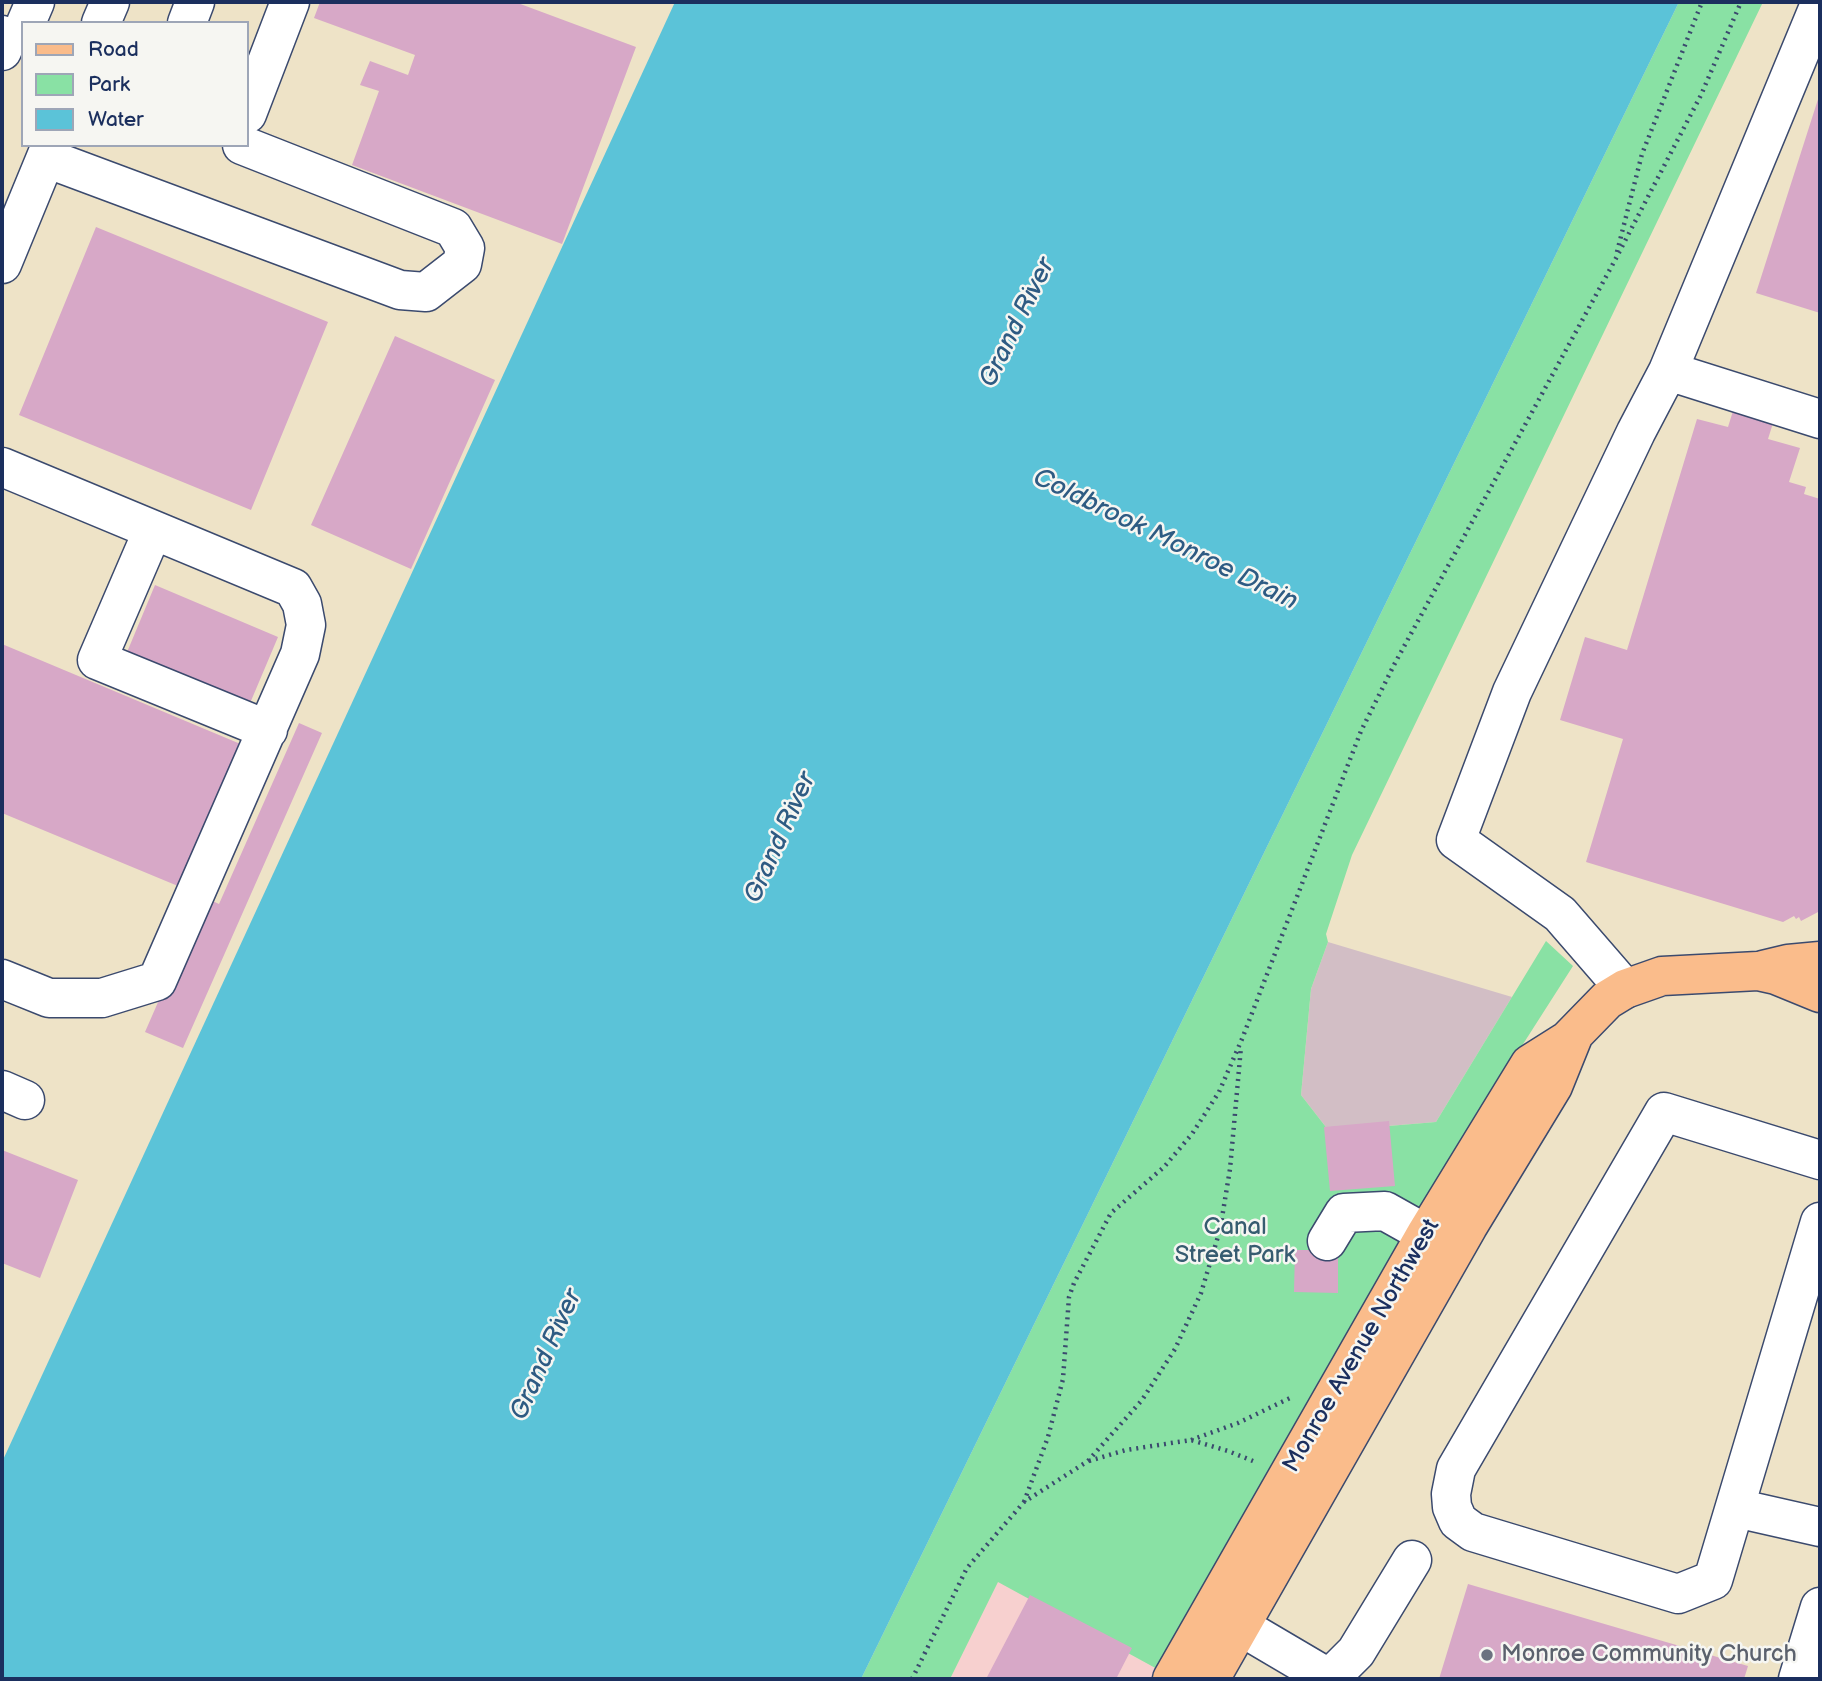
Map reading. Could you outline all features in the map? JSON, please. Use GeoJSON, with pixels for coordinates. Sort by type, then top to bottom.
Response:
{"type":"FeatureCollection","features":[{"type":"Feature","properties":{"kind":"main road","name":"Monroe Avenue Northwest"},"geometry":{"type":"LineString","coordinates":[[1172,1679],[1426,1234],[1530,1063],[1574,1034],[1598,1007],[1625,989],[1653,978],[1678,973],[1758,971],[1788,964],[1820,961]]}},
{"type":"Feature","properties":{"kind":"main road","name":"Monroe Avenue Northwest"},"geometry":{"type":"LineString","coordinates":[[1758,971],[1776,975],[1820,993]]}},
{"type":"Feature","properties":{"kind":"main road","name":"Monroe Avenue Northwest"},"geometry":{"type":"LineString","coordinates":[[1209,1679],[1468,1226],[1553,1086],[1574,1034]]}},
{"type":"Feature","properties":{"kind":"street"},"geometry":{"type":"LineString","coordinates":[[25,21],[35,2]]}},
{"type":"Feature","properties":{"kind":"street"},"geometry":{"type":"LineString","coordinates":[[102,21],[110,2]]}},
{"type":"Feature","properties":{"kind":"street"},"geometry":{"type":"LineString","coordinates":[[188,21],[195,2]]}},
{"type":"Feature","properties":{"kind":"street"},"geometry":{"type":"LineString","coordinates":[[248,111],[290,2]]}},
{"type":"Feature","properties":{"kind":"street"},"geometry":{"type":"LineString","coordinates":[[1625,989],[1560,914],[1456,840],[1512,692],[1668,371],[1820,4]]}},
{"type":"Feature","properties":{"kind":"street"},"geometry":{"type":"LineString","coordinates":[[12,44],[21,28]]}},
{"type":"Feature","properties":{"kind":"street"},"geometry":{"type":"LineString","coordinates":[[2,264],[48,152],[400,290],[426,292],[462,264],[465,248],[453,228],[247,147]]}},
{"type":"Feature","properties":{"kind":"street"},"geometry":{"type":"LineString","coordinates":[[1668,371],[1820,419]]}},
{"type":"Feature","properties":{"kind":"street"},"geometry":{"type":"LineString","coordinates":[[2,467],[293,588],[302,604],[306,625],[300,654],[157,981],[102,998],[50,998],[2,979]]}},
{"type":"Feature","properties":{"kind":"street"},"geometry":{"type":"LineString","coordinates":[[153,530],[97,660],[268,730]]}},
{"type":"Feature","properties":{"kind":"street"},"geometry":{"type":"LineString","coordinates":[[1818,1238],[1713,1580],[1678,1594],[1473,1532],[1458,1521],[1452,1507],[1451,1494],[1456,1469],[1664,1112],[1820,1160]]}},
{"type":"Feature","properties":{"kind":"street"},"geometry":{"type":"LineString","coordinates":[[1327,1241],[1344,1213],[1363,1200],[1426,1234]]}},
{"type":"Feature","properties":{"kind":"street"},"geometry":{"type":"LineString","coordinates":[[1736,1508],[1820,1527]]}},
{"type":"Feature","properties":{"kind":"street"},"geometry":{"type":"LineString","coordinates":[[1240,1626],[1329,1679],[1356,1652],[1412,1560]]}},
{"type":"Feature","properties":{"kind":"street"},"geometry":{"type":"LineString","coordinates":[[1798,1679],[1820,1607]]}},
{"type":"Feature","properties":{"kind":"path"},"geometry":{"type":"LineString","coordinates":[[1614,262],[1642,154],[1702,2]]}},
{"type":"Feature","properties":{"kind":"path"},"geometry":{"type":"LineString","coordinates":[[1024,1502],[1048,1437],[1063,1379],[1069,1297],[1074,1283],[1111,1213],[1164,1167],[1192,1134],[1219,1092],[1361,731],[1395,663],[1614,262],[1701,95],[1741,2]]}},
{"type":"Feature","properties":{"kind":"path"},"geometry":{"type":"LineString","coordinates":[[912,1679],[967,1568],[1024,1502],[1088,1461],[1142,1400],[1175,1349],[1200,1293],[1220,1230],[1228,1181],[1241,1039]]}},
{"type":"Feature","properties":{"kind":"path"},"geometry":{"type":"LineString","coordinates":[[1088,1461],[1137,1448],[1191,1440],[1238,1423],[1290,1398]]}},
{"type":"Feature","properties":{"kind":"path"},"geometry":{"type":"LineString","coordinates":[[1191,1440],[1253,1461]]}},
{"type":"Feature","properties":{"kind":"shaded area"},"geometry":{"type":"Polygon","coordinates":[[[1328,942],[1512,997],[1436,1122],[1329,1131],[1301,1095],[1311,989],[1328,942]]]}},
{"type":"Feature","properties":{"kind":"shaded area"},"geometry":{"type":"Polygon","coordinates":[[[998,1581],[1159,1670],[1153,1679],[950,1679],[998,1581]]]}},
{"type":"Feature","properties":{"kind":"green space","name":"Canal Street Park"},"geometry":{"type":"Polygon","coordinates":[[[1679,2],[1763,2],[1352,855],[1326,934],[1328,942],[1311,989],[1301,1095],[1329,1131],[1436,1122],[1546,941],[1573,966],[1431,1188],[1159,1670],[998,1582],[950,1679],[861,1679],[1679,2]]]}},
{"type":"Feature","properties":{"kind":"water"},"geometry":{"type":"Polygon","coordinates":[[[675,2],[1679,2],[861,1679],[2,1679],[2,1462],[675,2]]]}},
{"type":"Feature","properties":{"kind":"building"},"geometry":{"type":"Polygon","coordinates":[[[320,2],[515,2],[636,47],[562,244],[352,165],[379,91],[360,85],[370,61],[408,75],[415,55],[314,18],[320,2]]]}},
{"type":"Feature","properties":{"kind":"building"},"geometry":{"type":"Polygon","coordinates":[[[1820,93],[1820,313],[1756,293],[1820,93]]]}},
{"type":"Feature","properties":{"kind":"building"},"geometry":{"type":"Polygon","coordinates":[[[96,227],[328,322],[251,510],[19,415],[96,227]]]}},
{"type":"Feature","properties":{"kind":"building"},"geometry":{"type":"Polygon","coordinates":[[[395,336],[495,380],[411,569],[311,525],[395,336]]]}},
{"type":"Feature","properties":{"kind":"building"},"geometry":{"type":"Polygon","coordinates":[[[1733,411],[1773,423],[1768,439],[1800,448],[1789,482],[1806,487],[1804,494],[1820,499],[1820,911],[1801,921],[1794,916],[1783,922],[1586,862],[1623,739],[1560,720],[1585,637],[1627,650],[1697,419],[1728,427],[1733,411]]]}},
{"type":"Feature","properties":{"kind":"building"},"geometry":{"type":"Polygon","coordinates":[[[155,585],[278,637],[248,708],[125,657],[155,585]]]}},
{"type":"Feature","properties":{"kind":"building"},"geometry":{"type":"Polygon","coordinates":[[[2,644],[250,748],[190,891],[2,813],[2,644]]]}},
{"type":"Feature","properties":{"kind":"building"},"geometry":{"type":"Polygon","coordinates":[[[299,723],[322,733],[183,1048],[145,1032],[204,897],[219,904],[299,723]]]}},
{"type":"Feature","properties":{"kind":"building"},"geometry":{"type":"Polygon","coordinates":[[[1389,1121],[1395,1186],[1330,1191],[1324,1127],[1389,1121]]]}},
{"type":"Feature","properties":{"kind":"building"},"geometry":{"type":"Polygon","coordinates":[[[2,1150],[78,1180],[40,1278],[2,1263],[2,1150]]]}},
{"type":"Feature","properties":{"kind":"building"},"geometry":{"type":"Polygon","coordinates":[[[1295,1250],[1338,1250],[1338,1293],[1294,1292],[1295,1250]]]}},
{"type":"Feature","properties":{"kind":"building"},"geometry":{"type":"Polygon","coordinates":[[[1468,1584],[1748,1666],[1744,1679],[1439,1679],[1468,1584]]]}},
{"type":"Feature","properties":{"kind":"building"},"geometry":{"type":"Polygon","coordinates":[[[1030,1595],[1132,1648],[1116,1679],[986,1679],[1030,1595]]]}},
{"type":"Feature","properties":{"kind":"place","name":"Monroe Community Church"},"geometry":{"type":"Point","coordinates":[1487,1655]}},
{"type":"Feature","properties":{"kind":"water label","name":"Grand River"},"geometry":{"type":"Point","coordinates":[1018,323]}},
{"type":"Feature","properties":{"kind":"water label","name":"Coldbrook Monroe Drain"},"geometry":{"type":"Point","coordinates":[1165,540]}},
{"type":"Feature","properties":{"kind":"water label","name":"Grand River"},"geometry":{"type":"Point","coordinates":[781,838]}},
{"type":"Feature","properties":{"kind":"water label","name":"Grand River"},"geometry":{"type":"Point","coordinates":[547,1355]}}]}
